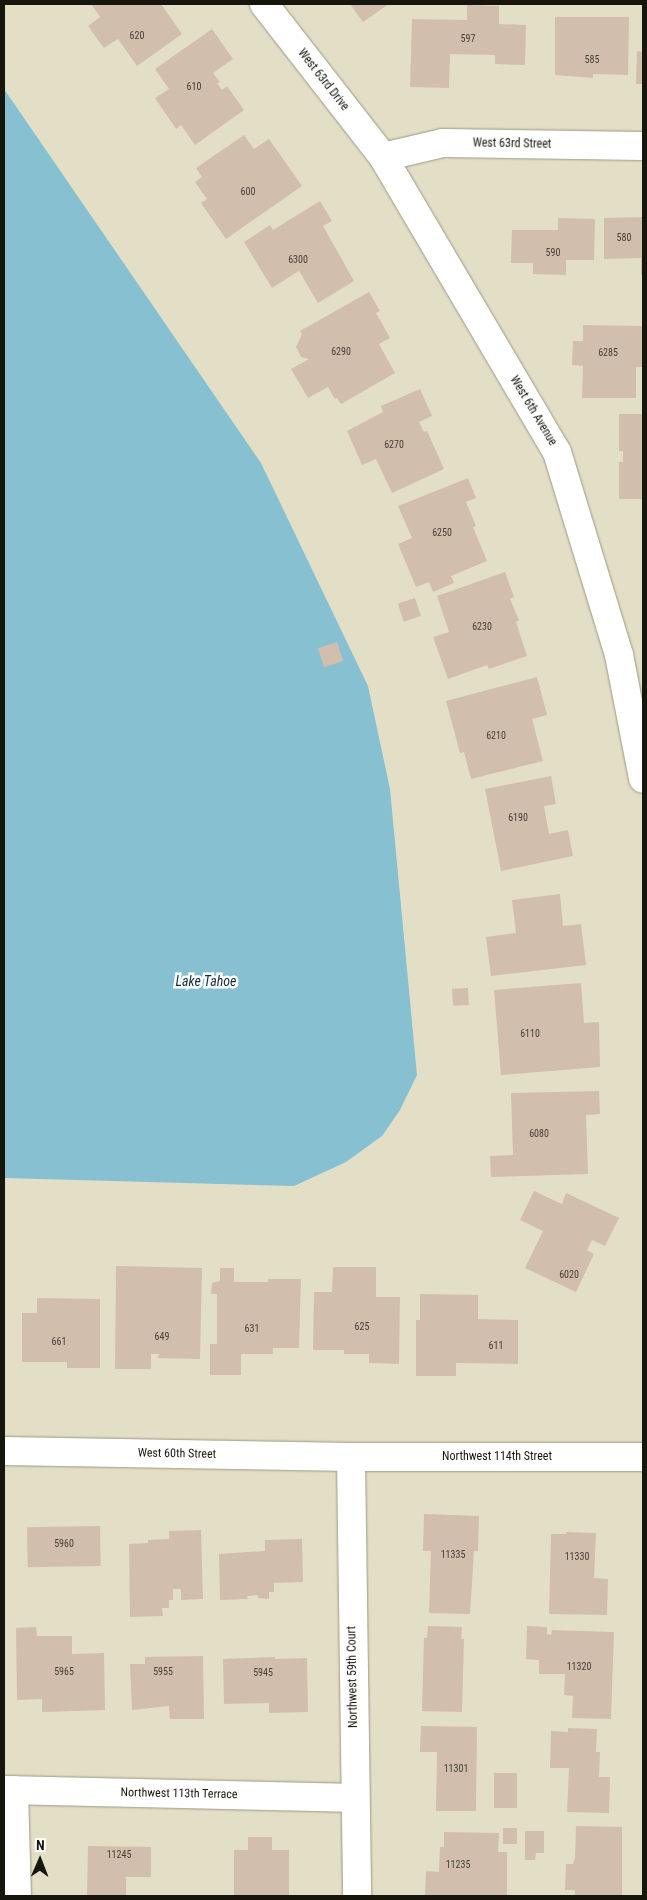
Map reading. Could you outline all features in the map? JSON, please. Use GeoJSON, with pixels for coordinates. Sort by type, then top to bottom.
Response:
{"type":"FeatureCollection","features":[{"type":"Feature","properties":{"kind":"street","name":"West 63rd Drive"},"geometry":{"type":"LineString","coordinates":[[264,4],[383,157]]}},
{"type":"Feature","properties":{"kind":"street","name":"West 63rd Street"},"geometry":{"type":"LineString","coordinates":[[383,157],[443,144],[643,146]]}},
{"type":"Feature","properties":{"kind":"street","name":"West 6th Avenue"},"geometry":{"type":"LineString","coordinates":[[383,157],[557,452],[619,654],[643,779]]}},
{"type":"Feature","properties":{"kind":"street","name":"West 60th Street"},"geometry":{"type":"LineString","coordinates":[[4,1451],[351,1457]]}},
{"type":"Feature","properties":{"kind":"street","name":"Northwest 114th Street"},"geometry":{"type":"LineString","coordinates":[[351,1457],[643,1457]]}},
{"type":"Feature","properties":{"kind":"street","name":"Northwest 59th Court"},"geometry":{"type":"LineString","coordinates":[[351,1457],[358,1896]]}},
{"type":"Feature","properties":{"kind":"street","name":"Northwest 113th Terrace"},"geometry":{"type":"LineString","coordinates":[[9,1790],[355,1798]]}},
{"type":"Feature","properties":{"kind":"street"},"geometry":{"type":"LineString","coordinates":[[9,1790],[17,1896]]}},
{"type":"Feature","properties":{"kind":"water","name":"Lake Tahoe"},"geometry":{"type":"Polygon","coordinates":[[[4,89],[261,463],[368,686],[390,789],[417,1075],[400,1110],[382,1136],[346,1162],[294,1186],[4,1178],[4,89]]]}},
{"type":"Feature","properties":{"kind":"building"},"geometry":{"type":"Polygon","coordinates":[[[91,4],[161,4],[182,34],[137,66],[118,39],[104,48],[88,26],[100,17],[91,4]]]}},
{"type":"Feature","properties":{"kind":"building"},"geometry":{"type":"Polygon","coordinates":[[[350,4],[389,4],[363,22],[350,4]]]}},
{"type":"Feature","properties":{"kind":"building"},"geometry":{"type":"Polygon","coordinates":[[[467,5],[499,6],[499,24],[526,25],[525,65],[495,64],[495,55],[450,54],[449,88],[410,87],[412,19],[467,20],[467,5]]]}},
{"type":"Feature","properties":{"kind":"building"},"geometry":{"type":"Polygon","coordinates":[[[555,17],[629,17],[628,75],[593,74],[593,78],[555,75],[555,17]]]}},
{"type":"Feature","properties":{"kind":"building"},"geometry":{"type":"Polygon","coordinates":[[[212,29],[233,59],[213,73],[220,82],[217,83],[222,90],[227,86],[244,110],[195,145],[181,125],[176,129],[155,98],[169,89],[155,69],[212,29]]]}},
{"type":"Feature","properties":{"kind":"building"},"geometry":{"type":"Polygon","coordinates":[[[637,51],[643,52],[643,84],[636,84],[637,51]]]}},
{"type":"Feature","properties":{"kind":"building"},"geometry":{"type":"Polygon","coordinates":[[[244,135],[254,149],[269,139],[302,186],[226,239],[201,203],[207,199],[195,182],[202,177],[196,168],[244,135]]]}},
{"type":"Feature","properties":{"kind":"building"},"geometry":{"type":"Polygon","coordinates":[[[320,201],[332,221],[323,226],[354,281],[318,303],[299,271],[272,288],[244,242],[270,225],[273,230],[320,201]]]}},
{"type":"Feature","properties":{"kind":"building"},"geometry":{"type":"Polygon","coordinates":[[[643,217],[643,275],[641,275],[641,258],[604,259],[604,218],[643,217]]]}},
{"type":"Feature","properties":{"kind":"building"},"geometry":{"type":"Polygon","coordinates":[[[558,218],[595,219],[594,260],[566,260],[566,275],[533,274],[533,263],[511,263],[512,230],[558,230],[558,218]]]}},
{"type":"Feature","properties":{"kind":"building"},"geometry":{"type":"Polygon","coordinates":[[[369,292],[380,311],[376,313],[390,338],[379,344],[395,373],[341,404],[337,398],[335,399],[328,387],[308,398],[291,369],[309,359],[301,357],[296,347],[302,334],[300,331],[369,292]]]}},
{"type":"Feature","properties":{"kind":"building"},"geometry":{"type":"Polygon","coordinates":[[[583,325],[643,326],[643,367],[636,367],[636,398],[582,398],[583,366],[572,365],[573,341],[583,341],[583,325]]]}},
{"type":"Feature","properties":{"kind":"building"},"geometry":{"type":"Polygon","coordinates":[[[420,389],[432,416],[419,422],[424,432],[427,431],[444,469],[392,493],[376,459],[362,465],[347,431],[383,412],[381,406],[420,389]]]}},
{"type":"Feature","properties":{"kind":"building"},"geometry":{"type":"Polygon","coordinates":[[[619,414],[643,414],[643,499],[619,499],[619,462],[623,462],[623,451],[619,451],[619,414]]]}},
{"type":"Feature","properties":{"kind":"building"},"geometry":{"type":"Polygon","coordinates":[[[468,478],[476,498],[466,502],[476,526],[473,527],[487,561],[451,576],[454,583],[433,592],[429,582],[416,587],[398,544],[412,538],[398,506],[468,478]]]}},
{"type":"Feature","properties":{"kind":"building"},"geometry":{"type":"Polygon","coordinates":[[[505,572],[514,597],[510,599],[519,620],[516,622],[527,656],[489,669],[487,665],[448,679],[433,637],[449,632],[437,596],[505,572]]]}},
{"type":"Feature","properties":{"kind":"building"},"geometry":{"type":"Polygon","coordinates":[[[415,598],[421,616],[404,622],[398,604],[415,598]]]}},
{"type":"Feature","properties":{"kind":"building"},"geometry":{"type":"Polygon","coordinates":[[[337,642],[343,661],[324,667],[318,648],[337,642]]]}},
{"type":"Feature","properties":{"kind":"building"},"geometry":{"type":"Polygon","coordinates":[[[537,677],[547,715],[532,719],[543,761],[471,779],[464,752],[460,753],[446,701],[537,677]]]}},
{"type":"Feature","properties":{"kind":"building"},"geometry":{"type":"Polygon","coordinates":[[[551,776],[556,804],[544,806],[549,834],[568,830],[573,856],[501,871],[485,789],[551,776]]]}},
{"type":"Feature","properties":{"kind":"building"},"geometry":{"type":"Polygon","coordinates":[[[560,894],[563,926],[581,924],[586,965],[491,976],[486,937],[516,933],[512,900],[560,894]]]}},
{"type":"Feature","properties":{"kind":"building"},"geometry":{"type":"Polygon","coordinates":[[[581,983],[584,1023],[599,1022],[600,1067],[501,1075],[494,990],[581,983]]]}},
{"type":"Feature","properties":{"kind":"building"},"geometry":{"type":"Polygon","coordinates":[[[468,988],[469,1005],[453,1006],[452,989],[468,988]]]}},
{"type":"Feature","properties":{"kind":"building"},"geometry":{"type":"Polygon","coordinates":[[[599,1091],[600,1114],[586,1115],[588,1174],[491,1177],[490,1156],[513,1155],[511,1093],[599,1091]]]}},
{"type":"Feature","properties":{"kind":"building"},"geometry":{"type":"Polygon","coordinates":[[[534,1191],[562,1204],[566,1193],[619,1218],[605,1246],[592,1240],[587,1250],[594,1254],[576,1292],[525,1268],[543,1231],[520,1220],[534,1191]]]}},
{"type":"Feature","properties":{"kind":"building"},"geometry":{"type":"Polygon","coordinates":[[[116,1266],[202,1268],[200,1359],[158,1358],[159,1354],[151,1354],[151,1369],[115,1369],[116,1266]]]}},
{"type":"Feature","properties":{"kind":"building"},"geometry":{"type":"Polygon","coordinates":[[[333,1267],[376,1267],[376,1297],[400,1297],[399,1364],[369,1363],[369,1354],[344,1354],[344,1350],[313,1350],[314,1292],[332,1292],[333,1267]]]}},
{"type":"Feature","properties":{"kind":"building"},"geometry":{"type":"Polygon","coordinates":[[[220,1268],[234,1268],[234,1282],[268,1282],[268,1279],[301,1279],[299,1348],[273,1348],[273,1354],[241,1354],[241,1375],[210,1375],[210,1344],[217,1344],[217,1294],[211,1294],[212,1283],[220,1281],[220,1268]]]}},
{"type":"Feature","properties":{"kind":"building"},"geometry":{"type":"Polygon","coordinates":[[[420,1294],[478,1295],[478,1319],[518,1320],[518,1364],[456,1363],[456,1376],[416,1376],[416,1320],[420,1320],[420,1294]]]}},
{"type":"Feature","properties":{"kind":"building"},"geometry":{"type":"Polygon","coordinates":[[[37,1298],[100,1299],[100,1368],[67,1368],[67,1362],[22,1362],[22,1313],[37,1313],[37,1298]]]}},
{"type":"Feature","properties":{"kind":"building"},"geometry":{"type":"Polygon","coordinates":[[[424,1514],[479,1516],[478,1551],[474,1551],[470,1614],[429,1613],[431,1551],[423,1551],[424,1514]]]}},
{"type":"Feature","properties":{"kind":"building"},"geometry":{"type":"Polygon","coordinates":[[[100,1526],[101,1566],[28,1567],[27,1527],[100,1526]]]}},
{"type":"Feature","properties":{"kind":"building"},"geometry":{"type":"Polygon","coordinates":[[[201,1530],[203,1599],[181,1600],[181,1589],[173,1589],[173,1600],[169,1600],[169,1608],[162,1608],[163,1616],[130,1617],[129,1544],[148,1543],[148,1540],[169,1539],[169,1531],[201,1530]]]}},
{"type":"Feature","properties":{"kind":"building"},"geometry":{"type":"Polygon","coordinates":[[[566,1532],[596,1533],[594,1578],[608,1579],[607,1615],[549,1614],[551,1534],[566,1534],[566,1532]]]}},
{"type":"Feature","properties":{"kind":"building"},"geometry":{"type":"Polygon","coordinates":[[[302,1539],[303,1582],[274,1583],[274,1592],[269,1592],[269,1599],[258,1598],[258,1595],[247,1596],[248,1599],[220,1600],[219,1554],[265,1551],[265,1540],[302,1539]]]}},
{"type":"Feature","properties":{"kind":"building"},"geometry":{"type":"Polygon","coordinates":[[[428,1626],[462,1627],[461,1639],[464,1639],[462,1712],[422,1711],[424,1638],[427,1638],[428,1626]]]}},
{"type":"Feature","properties":{"kind":"building"},"geometry":{"type":"Polygon","coordinates":[[[527,1626],[547,1627],[547,1634],[551,1635],[552,1630],[614,1632],[611,1719],[572,1718],[573,1696],[564,1695],[565,1674],[539,1674],[539,1660],[526,1659],[527,1626]]]}},
{"type":"Feature","properties":{"kind":"building"},"geometry":{"type":"Polygon","coordinates":[[[36,1627],[37,1636],[72,1636],[72,1654],[104,1653],[105,1710],[42,1712],[42,1699],[17,1700],[16,1628],[36,1627]]]}},
{"type":"Feature","properties":{"kind":"building"},"geometry":{"type":"Polygon","coordinates":[[[203,1656],[204,1719],[170,1719],[169,1706],[132,1710],[130,1664],[145,1664],[145,1657],[203,1656]]]}},
{"type":"Feature","properties":{"kind":"building"},"geometry":{"type":"Polygon","coordinates":[[[275,1657],[275,1659],[307,1658],[308,1712],[269,1713],[269,1703],[224,1704],[223,1659],[275,1657]]]}},
{"type":"Feature","properties":{"kind":"building"},"geometry":{"type":"Polygon","coordinates":[[[421,1726],[477,1727],[476,1811],[436,1811],[437,1752],[420,1752],[421,1726]]]}},
{"type":"Feature","properties":{"kind":"building"},"geometry":{"type":"Polygon","coordinates":[[[568,1728],[597,1729],[596,1752],[600,1752],[599,1777],[610,1777],[609,1813],[567,1812],[569,1768],[550,1768],[551,1731],[568,1732],[568,1728]]]}},
{"type":"Feature","properties":{"kind":"building"},"geometry":{"type":"Polygon","coordinates":[[[494,1773],[517,1773],[517,1808],[494,1808],[494,1773]]]}},
{"type":"Feature","properties":{"kind":"building"},"geometry":{"type":"Polygon","coordinates":[[[576,1826],[622,1827],[622,1896],[575,1896],[575,1890],[565,1890],[566,1864],[573,1864],[575,1858],[576,1826]]]}},
{"type":"Feature","properties":{"kind":"building"},"geometry":{"type":"Polygon","coordinates":[[[503,1828],[517,1828],[517,1844],[503,1844],[503,1828]]]}},
{"type":"Feature","properties":{"kind":"building"},"geometry":{"type":"Polygon","coordinates":[[[525,1831],[544,1831],[544,1853],[536,1853],[535,1860],[525,1860],[525,1831]]]}},
{"type":"Feature","properties":{"kind":"building"},"geometry":{"type":"Polygon","coordinates":[[[444,1832],[499,1833],[498,1852],[507,1852],[507,1896],[425,1896],[426,1871],[439,1872],[440,1847],[444,1847],[444,1832]]]}},
{"type":"Feature","properties":{"kind":"building"},"geometry":{"type":"Polygon","coordinates":[[[248,1837],[272,1837],[272,1850],[289,1850],[289,1896],[234,1896],[234,1850],[248,1850],[248,1837]]]}},
{"type":"Feature","properties":{"kind":"building"},"geometry":{"type":"Polygon","coordinates":[[[88,1846],[151,1847],[151,1877],[126,1877],[126,1896],[87,1896],[88,1846]]]}}]}
